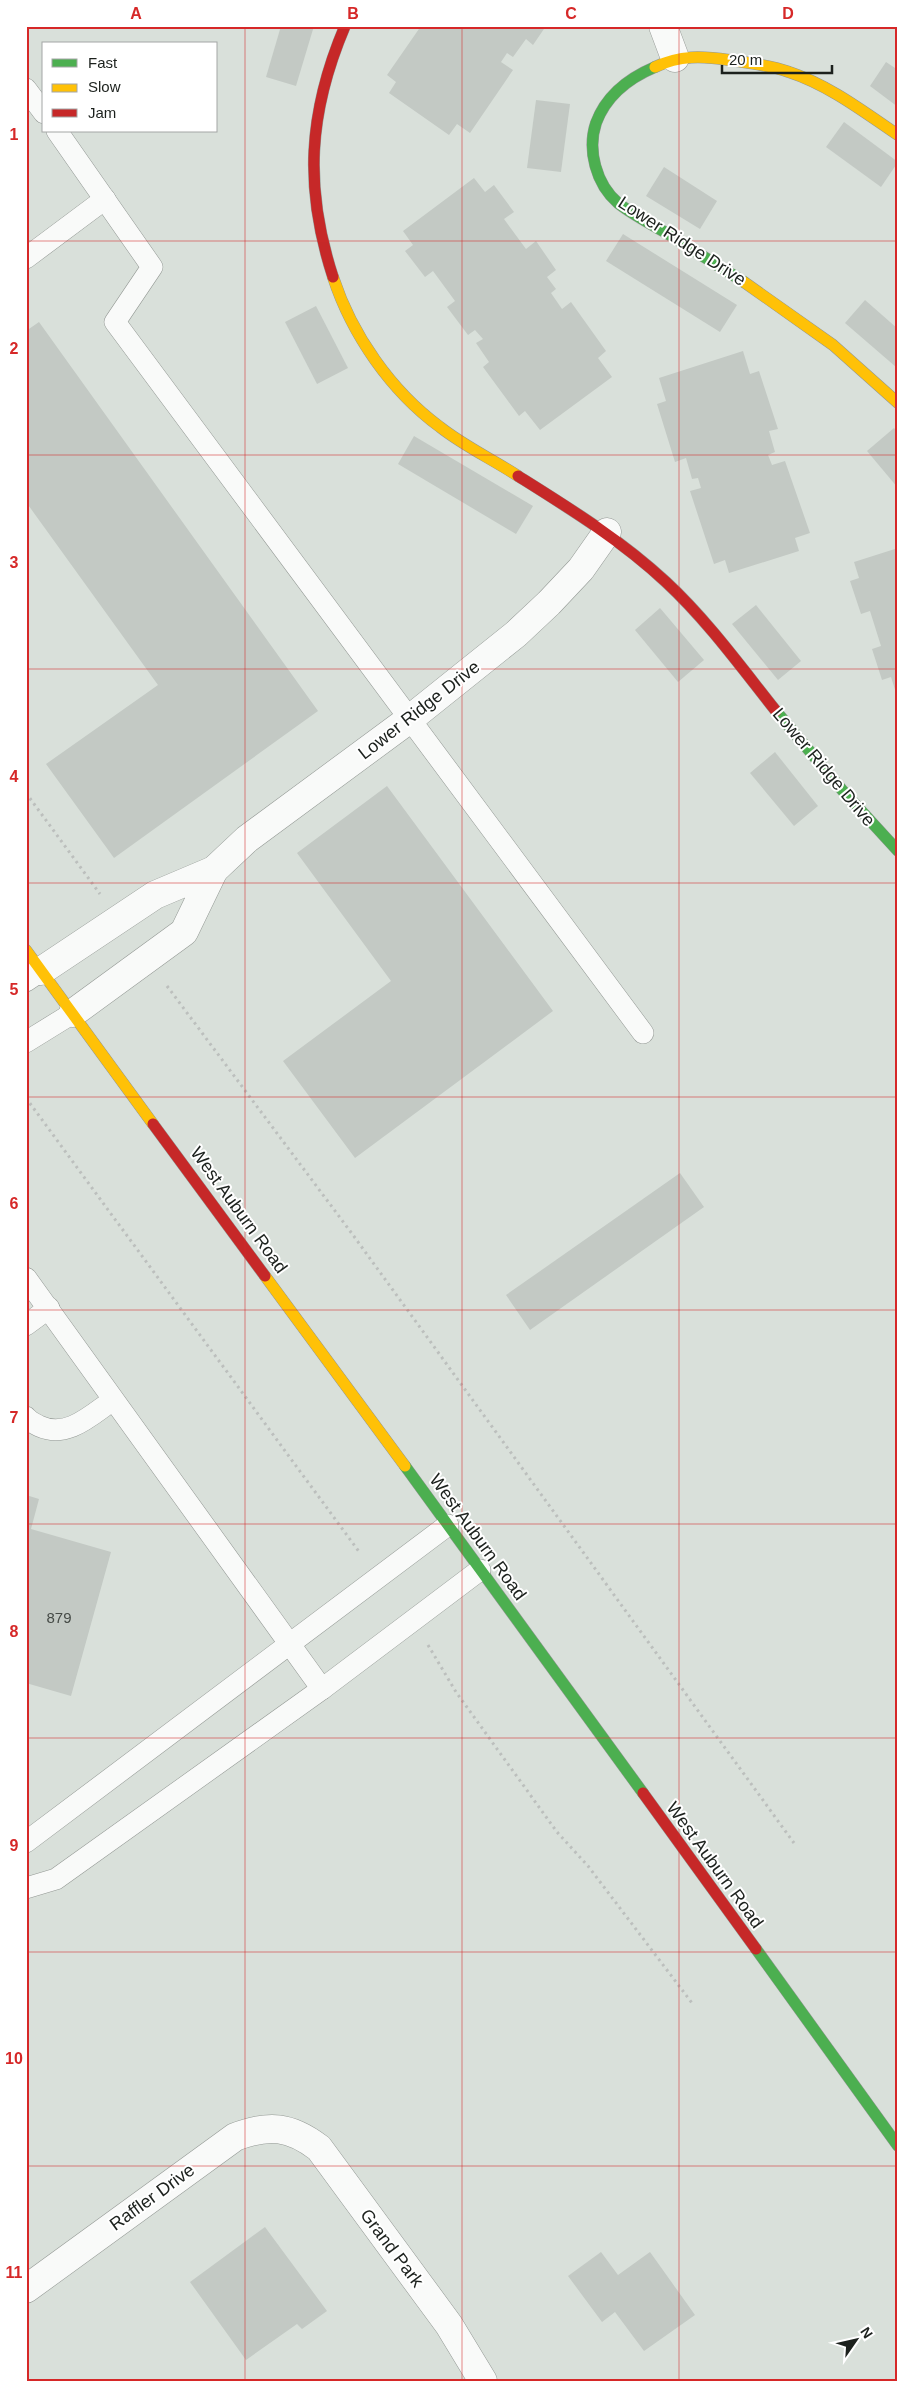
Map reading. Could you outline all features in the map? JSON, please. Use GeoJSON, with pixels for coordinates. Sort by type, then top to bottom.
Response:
{"type":"FeatureCollection","features":[{"type":"Feature","properties":{"kind":"street","name":"Lower Ridge Drive"},"geometry":{"type":"LineString","coordinates":[[345,26],[329,64],[316,120],[314,165],[316,210],[328,264],[350,318],[370,354],[398,388],[438,426],[607,532],[655,571],[706,624],[826,772],[872,825],[898,851]]}},
{"type":"Feature","properties":{"kind":"street"},"geometry":{"type":"LineString","coordinates":[[663,26],[675,58]]}},
{"type":"Feature","properties":{"kind":"street","name":"Lower Ridge Drive"},"geometry":{"type":"LineString","coordinates":[[898,136],[828,88],[774,68],[722,59],[675,58],[635,76],[618,88],[602,105],[590,146],[601,180],[617,202],[760,292],[833,344],[898,403]]}},
{"type":"Feature","properties":{"kind":"street","name":"Lower Ridge Drive"},"geometry":{"type":"LineString","coordinates":[[31,967],[155,895],[214,870],[247,839],[410,718],[516,634],[581,569],[607,532]]}},
{"type":"Feature","properties":{"kind":"street","name":"Lower Ridge Drive"},"geometry":{"type":"LineString","coordinates":[[73,1013],[184,932],[214,870]]}},
{"type":"Feature","properties":{"kind":"street","name":"West Auburn Road"},"geometry":{"type":"LineString","coordinates":[[31,967],[73,1013],[448,1525],[898,2146]]}},
{"type":"Feature","properties":{"kind":"street","name":"Raffler Drive"},"geometry":{"type":"LineString","coordinates":[[26,2289],[235,2136],[267,2127],[287,2130]]}},
{"type":"Feature","properties":{"kind":"street","name":"Grand Park"},"geometry":{"type":"LineString","coordinates":[[287,2130],[303,2136],[318,2148],[449,2325],[483,2381]]}},
{"type":"Feature","properties":{"kind":"lane"},"geometry":{"type":"LineString","coordinates":[[26,89],[42,110]]}},
{"type":"Feature","properties":{"kind":"lane"},"geometry":{"type":"LineString","coordinates":[[58,132],[152,267],[115,322],[643,1033]]}},
{"type":"Feature","properties":{"kind":"lane"},"geometry":{"type":"LineString","coordinates":[[26,258],[105,199]]}},
{"type":"Feature","properties":{"kind":"lane"},"geometry":{"type":"LineString","coordinates":[[26,1042],[73,1013]]}},
{"type":"Feature","properties":{"kind":"lane"},"geometry":{"type":"LineString","coordinates":[[26,1278],[322,1689]]}},
{"type":"Feature","properties":{"kind":"lane"},"geometry":{"type":"LineString","coordinates":[[26,1325],[49,1308]]}},
{"type":"Feature","properties":{"kind":"lane"},"geometry":{"type":"LineString","coordinates":[[26,1417],[29,1421],[51,1432],[75,1426],[113,1400]]}},
{"type":"Feature","properties":{"kind":"lane"},"geometry":{"type":"LineString","coordinates":[[26,1842],[448,1525]]}},
{"type":"Feature","properties":{"kind":"lane"},"geometry":{"type":"LineString","coordinates":[[26,1888],[56,1879],[322,1689],[480,1570]]}},
{"type":"Feature","properties":{"kind":"path"},"geometry":{"type":"LineString","coordinates":[[26,794],[99,893]]}},
{"type":"Feature","properties":{"kind":"path"},"geometry":{"type":"LineString","coordinates":[[164,982],[353,1235],[794,1843]]}},
{"type":"Feature","properties":{"kind":"path"},"geometry":{"type":"LineString","coordinates":[[26,1098],[355,1547]]}},
{"type":"Feature","properties":{"kind":"path"},"geometry":{"type":"LineString","coordinates":[[430,1649],[456,1692],[557,1832],[588,1866],[692,2003]]}},
{"type":"Feature","properties":{"kind":"building"},"geometry":{"type":"Polygon","coordinates":[[[281,26],[314,26],[296,86],[266,77],[281,26]]]}},
{"type":"Feature","properties":{"kind":"building"},"geometry":{"type":"Polygon","coordinates":[[[421,26],[546,26],[533,45],[526,39],[513,57],[507,53],[501,62],[513,70],[470,133],[457,124],[449,135],[389,93],[396,82],[387,75],[421,26]]]}},
{"type":"Feature","properties":{"kind":"building"},"geometry":{"type":"Polygon","coordinates":[[[886,62],[898,70],[898,107],[870,86],[886,62]]]}},
{"type":"Feature","properties":{"kind":"building"},"geometry":{"type":"Polygon","coordinates":[[[536,100],[570,104],[561,172],[527,168],[536,100]]]}},
{"type":"Feature","properties":{"kind":"building"},"geometry":{"type":"Polygon","coordinates":[[[844,122],[898,162],[881,187],[826,147],[844,122]]]}},
{"type":"Feature","properties":{"kind":"building"},"geometry":{"type":"Polygon","coordinates":[[[664,167],[717,201],[700,229],[646,196],[664,167]]]}},
{"type":"Feature","properties":{"kind":"building"},"geometry":{"type":"Polygon","coordinates":[[[474,178],[485,192],[494,185],[514,212],[504,219],[526,249],[536,241],[556,270],[547,277],[556,289],[551,293],[562,309],[571,302],[606,351],[598,358],[612,377],[540,430],[525,411],[519,416],[483,367],[489,362],[476,343],[483,339],[475,330],[468,335],[447,307],[455,301],[433,271],[425,277],[405,251],[413,245],[403,231],[474,178]]]}},
{"type":"Feature","properties":{"kind":"building"},"geometry":{"type":"Polygon","coordinates":[[[623,234],[737,305],[720,332],[606,261],[623,234]]]}},
{"type":"Feature","properties":{"kind":"building"},"geometry":{"type":"Polygon","coordinates":[[[865,300],[898,329],[898,365],[896,367],[845,323],[865,300]]]}},
{"type":"Feature","properties":{"kind":"building"},"geometry":{"type":"Polygon","coordinates":[[[316,306],[348,368],[317,384],[285,322],[316,306]]]}},
{"type":"Feature","properties":{"kind":"building"},"geometry":{"type":"Polygon","coordinates":[[[39,322],[318,711],[114,858],[46,764],[158,685],[26,502],[26,331],[39,322]]]}},
{"type":"Feature","properties":{"kind":"building"},"geometry":{"type":"Polygon","coordinates":[[[743,351],[750,374],[759,371],[778,429],[769,431],[775,452],[768,455],[772,465],[785,461],[810,533],[795,538],[799,551],[729,573],[725,560],[714,564],[690,491],[701,488],[698,478],[692,479],[686,458],[675,462],[657,404],[666,401],[659,378],[743,351]]]}},
{"type":"Feature","properties":{"kind":"building"},"geometry":{"type":"Polygon","coordinates":[[[894,428],[898,433],[898,488],[867,451],[894,428]]]}},
{"type":"Feature","properties":{"kind":"building"},"geometry":{"type":"Polygon","coordinates":[[[414,436],[533,506],[516,534],[398,464],[414,436]]]}},
{"type":"Feature","properties":{"kind":"building"},"geometry":{"type":"Polygon","coordinates":[[[898,548],[897,696],[891,677],[882,680],[872,649],[881,646],[870,611],[861,614],[850,581],[859,578],[854,562],[898,548]]]}},
{"type":"Feature","properties":{"kind":"building"},"geometry":{"type":"Polygon","coordinates":[[[756,605],[801,661],[778,680],[732,624],[756,605]]]}},
{"type":"Feature","properties":{"kind":"building"},"geometry":{"type":"Polygon","coordinates":[[[660,608],[704,660],[678,682],[635,630],[660,608]]]}},
{"type":"Feature","properties":{"kind":"building"},"geometry":{"type":"Polygon","coordinates":[[[775,752],[818,806],[794,826],[750,773],[775,752]]]}},
{"type":"Feature","properties":{"kind":"building"},"geometry":{"type":"Polygon","coordinates":[[[387,786],[553,1011],[355,1158],[283,1061],[391,981],[297,853],[387,786]]]}},
{"type":"Feature","properties":{"kind":"building"},"geometry":{"type":"Polygon","coordinates":[[[680,1173],[704,1207],[530,1330],[506,1295],[680,1173]]]}},
{"type":"Feature","properties":{"kind":"building"},"geometry":{"type":"Polygon","coordinates":[[[26,1495],[39,1499],[31,1529],[111,1552],[71,1696],[26,1683],[26,1495]]]}},
{"type":"Feature","properties":{"kind":"building"},"geometry":{"type":"Polygon","coordinates":[[[265,2227],[327,2311],[302,2329],[297,2324],[246,2360],[190,2282],[265,2227]]]}},
{"type":"Feature","properties":{"kind":"building"},"geometry":{"type":"Polygon","coordinates":[[[601,2252],[618,2275],[650,2252],[695,2315],[644,2351],[615,2312],[602,2322],[568,2276],[601,2252]]]}},
{"type":"Feature","properties":{"kind":"traffic: fast"},"geometry":{"type":"LineString","coordinates":[[655,67],[628,82],[612,96],[600,113],[593,133],[593,155],[599,176],[610,195],[618,203],[744,282]]}},
{"type":"Feature","properties":{"kind":"traffic: fast"},"geometry":{"type":"LineString","coordinates":[[776,711],[843,791],[898,851]]}},
{"type":"Feature","properties":{"kind":"traffic: fast"},"geometry":{"type":"LineString","coordinates":[[405,1466],[643,1793]]}},
{"type":"Feature","properties":{"kind":"traffic: fast"},"geometry":{"type":"LineString","coordinates":[[756,1949],[898,2146]]}},
{"type":"Feature","properties":{"kind":"traffic: slow"},"geometry":{"type":"LineString","coordinates":[[655,67],[673,60],[700,57],[752,63],[782,70],[818,84],[859,108],[898,135]]}},
{"type":"Feature","properties":{"kind":"traffic: slow"},"geometry":{"type":"LineString","coordinates":[[333,277],[341,299],[362,340],[375,360],[405,397],[449,434],[518,476]]}},
{"type":"Feature","properties":{"kind":"traffic: slow"},"geometry":{"type":"LineString","coordinates":[[744,282],[833,345],[898,403]]}},
{"type":"Feature","properties":{"kind":"traffic: slow"},"geometry":{"type":"LineString","coordinates":[[26,950],[153,1124]]}},
{"type":"Feature","properties":{"kind":"traffic: slow"},"geometry":{"type":"LineString","coordinates":[[265,1276],[405,1466]]}},
{"type":"Feature","properties":{"kind":"traffic: jam"},"geometry":{"type":"LineString","coordinates":[[333,277],[317,212],[314,151],[323,89],[345,26]]}},
{"type":"Feature","properties":{"kind":"traffic: jam"},"geometry":{"type":"LineString","coordinates":[[518,476],[613,538],[666,582],[710,628],[776,711]]}},
{"type":"Feature","properties":{"kind":"traffic: jam"},"geometry":{"type":"LineString","coordinates":[[153,1124],[265,1276]]}},
{"type":"Feature","properties":{"kind":"traffic: jam"},"geometry":{"type":"LineString","coordinates":[[643,1793],[756,1949]]}}]}
